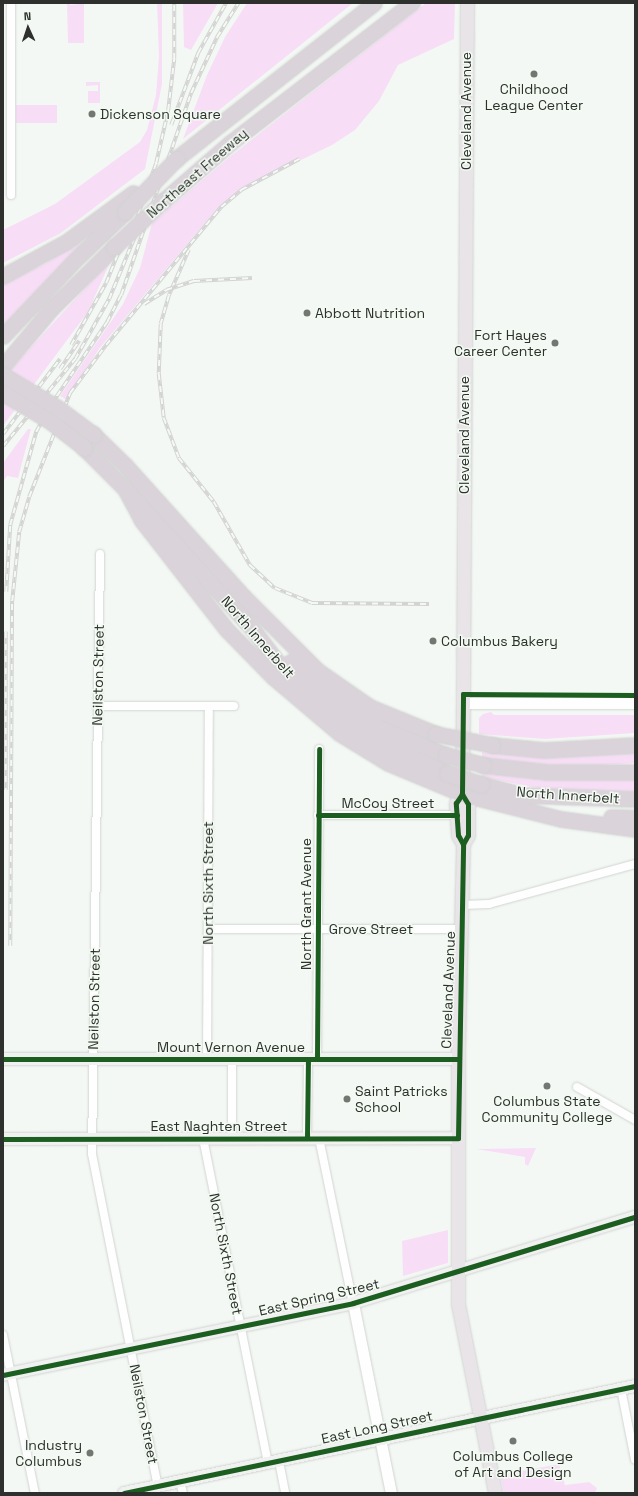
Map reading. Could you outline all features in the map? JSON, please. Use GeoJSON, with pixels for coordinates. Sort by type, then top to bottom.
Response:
{"type":"FeatureCollection","features":[{"type":"Feature","properties":{"kind":"highway","name":"Northeast Freeway"},"geometry":{"type":"LineString","coordinates":[[3,336],[79,256],[176,159],[374,3]]}},
{"type":"Feature","properties":{"kind":"highway","name":"Northeast Freeway"},"geometry":{"type":"LineString","coordinates":[[3,366],[51,309],[114,246],[163,201],[230,142],[412,3]]}},
{"type":"Feature","properties":{"kind":"highway"},"geometry":{"type":"LineString","coordinates":[[3,276],[66,242],[133,193],[176,159]]}},
{"type":"Feature","properties":{"kind":"highway"},"geometry":{"type":"LineString","coordinates":[[3,356],[51,309]]}},
{"type":"Feature","properties":{"kind":"highway","name":"North Innerbelt"},"geometry":{"type":"LineString","coordinates":[[3,376],[58,408],[93,434],[125,465],[243,596],[318,671],[370,707],[436,734],[492,746],[544,750],[635,745]]}},
{"type":"Feature","properties":{"kind":"highway","name":"North Innerbelt"},"geometry":{"type":"LineString","coordinates":[[3,393],[51,422],[84,448],[125,489],[254,631],[283,669],[315,698],[377,742],[437,770],[523,795],[635,799]]}},
{"type":"Feature","properties":{"kind":"highway"},"geometry":{"type":"LineString","coordinates":[[125,489],[142,521],[188,583],[248,653],[331,728],[388,763],[462,794],[523,811],[560,819],[635,829]]}},
{"type":"Feature","properties":{"kind":"highway"},"geometry":{"type":"LineString","coordinates":[[254,631],[327,694],[355,713],[380,728],[437,752],[492,766],[548,772],[635,772]]}},
{"type":"Feature","properties":{"kind":"highway"},"geometry":{"type":"LineString","coordinates":[[523,795],[577,805],[635,807]]}},
{"type":"Feature","properties":{"kind":"highway"},"geometry":{"type":"LineString","coordinates":[[523,811],[635,818]]}},
{"type":"Feature","properties":{"kind":"main road","name":"Cleveland Avenue"},"geometry":{"type":"LineString","coordinates":[[467,3],[462,794],[468,804],[468,835],[463,844],[463,929],[458,1059],[458,1271],[460,1320],[495,1493]]}},
{"type":"Feature","properties":{"kind":"main road","name":"Cleveland Avenue"},"geometry":{"type":"LineString","coordinates":[[462,794],[456,803],[456,815],[458,836],[463,844]]}},
{"type":"Feature","properties":{"kind":"main road","name":"Mount Vernon Avenue"},"geometry":{"type":"LineString","coordinates":[[3,1059],[458,1059]]}},
{"type":"Feature","properties":{"kind":"main road","name":"East Naghten Street"},"geometry":{"type":"LineString","coordinates":[[3,1139],[458,1138]]}},
{"type":"Feature","properties":{"kind":"main road","name":"East Spring Street"},"geometry":{"type":"LineString","coordinates":[[7,1374],[353,1303],[635,1217]]}},
{"type":"Feature","properties":{"kind":"main road","name":"East Long Street"},"geometry":{"type":"LineString","coordinates":[[124,1493],[158,1486],[182,1487],[274,1462],[380,1438],[635,1386]]}},
{"type":"Feature","properties":{"kind":"street"},"geometry":{"type":"LineString","coordinates":[[10,195],[7,156],[7,20],[11,3]]}},
{"type":"Feature","properties":{"kind":"street","name":"Neilston Street"},"geometry":{"type":"LineString","coordinates":[[100,554],[92,1138],[94,1168],[158,1486]]}},
{"type":"Feature","properties":{"kind":"street"},"geometry":{"type":"LineString","coordinates":[[463,703],[635,704]]}},
{"type":"Feature","properties":{"kind":"street"},"geometry":{"type":"LineString","coordinates":[[97,706],[234,706]]}},
{"type":"Feature","properties":{"kind":"street","name":"North Sixth Street"},"geometry":{"type":"LineString","coordinates":[[207,1059],[209,706]]}},
{"type":"Feature","properties":{"kind":"street","name":"North Grant Avenue"},"geometry":{"type":"LineString","coordinates":[[319,749],[318,929],[312,1059],[313,1138],[353,1303],[391,1493]]}},
{"type":"Feature","properties":{"kind":"street","name":"McCoy Street"},"geometry":{"type":"LineString","coordinates":[[318,815],[456,815]]}},
{"type":"Feature","properties":{"kind":"street"},"geometry":{"type":"LineString","coordinates":[[463,905],[489,904],[635,864]]}},
{"type":"Feature","properties":{"kind":"street","name":"Grove Street"},"geometry":{"type":"LineString","coordinates":[[208,929],[463,929]]}},
{"type":"Feature","properties":{"kind":"street"},"geometry":{"type":"LineString","coordinates":[[232,1059],[232,1138]]}},
{"type":"Feature","properties":{"kind":"street"},"geometry":{"type":"LineString","coordinates":[[577,1086],[635,1120]]}},
{"type":"Feature","properties":{"kind":"street","name":"North Sixth Street"},"geometry":{"type":"LineString","coordinates":[[203,1138],[241,1327],[274,1462],[285,1493]]}},
{"type":"Feature","properties":{"kind":"street"},"geometry":{"type":"LineString","coordinates":[[3,1335],[7,1374],[35,1493]]}},
{"type":"Feature","properties":{"kind":"street"},"geometry":{"type":"LineString","coordinates":[[621,1389],[635,1460]]}},
{"type":"Feature","properties":{"kind":"shaded area"},"geometry":{"type":"Polygon","coordinates":[[[67,3],[71,5],[84,3],[84,43],[68,43],[67,3]]]}},
{"type":"Feature","properties":{"kind":"shaded area"},"geometry":{"type":"Polygon","coordinates":[[[157,3],[162,3],[162,84],[145,169],[61,233],[3,263],[3,230],[55,204],[140,142],[147,130],[156,95],[159,56],[157,3]]]}},
{"type":"Feature","properties":{"kind":"shaded area"},"geometry":{"type":"Polygon","coordinates":[[[183,3],[218,3],[191,50],[184,47],[183,3]]]}},
{"type":"Feature","properties":{"kind":"shaded area"},"geometry":{"type":"Polygon","coordinates":[[[247,3],[353,3],[183,139],[207,75],[225,37],[247,3]]]}},
{"type":"Feature","properties":{"kind":"shaded area"},"geometry":{"type":"Polygon","coordinates":[[[426,3],[455,3],[454,39],[398,65],[379,101],[355,130],[332,145],[239,190],[215,211],[99,349],[67,400],[60,396],[123,304],[140,268],[152,223],[231,156],[426,3]]]}},
{"type":"Feature","properties":{"kind":"shaded area"},"geometry":{"type":"Polygon","coordinates":[[[86,82],[100,82],[100,103],[88,103],[88,91],[98,91],[98,85],[86,86],[86,82]]]}},
{"type":"Feature","properties":{"kind":"shaded area"},"geometry":{"type":"Polygon","coordinates":[[[16,105],[57,105],[57,123],[16,123],[16,105]]]}},
{"type":"Feature","properties":{"kind":"shaded area"},"geometry":{"type":"Polygon","coordinates":[[[80,241],[82,243],[3,326],[3,283],[45,264],[80,241]]]}},
{"type":"Feature","properties":{"kind":"shaded area"},"geometry":{"type":"Polygon","coordinates":[[[111,260],[88,312],[3,426],[3,378],[111,260]]]}},
{"type":"Feature","properties":{"kind":"shaded area"},"geometry":{"type":"Polygon","coordinates":[[[28,429],[31,429],[18,478],[7,476],[3,482],[3,463],[28,429]]]}},
{"type":"Feature","properties":{"kind":"shaded area"},"geometry":{"type":"Polygon","coordinates":[[[491,712],[494,715],[635,715],[635,733],[545,739],[479,734],[479,718],[483,714],[491,712]]]}},
{"type":"Feature","properties":{"kind":"shaded area"},"geometry":{"type":"Polygon","coordinates":[[[482,752],[542,757],[635,752],[635,763],[567,767],[482,758],[482,752]]]}},
{"type":"Feature","properties":{"kind":"shaded area"},"geometry":{"type":"Polygon","coordinates":[[[482,772],[551,780],[635,779],[635,792],[548,790],[482,777],[482,772]]]}},
{"type":"Feature","properties":{"kind":"shaded area"},"geometry":{"type":"Polygon","coordinates":[[[536,1148],[528,1166],[525,1164],[525,1157],[476,1149],[536,1148]]]}},
{"type":"Feature","properties":{"kind":"shaded area"},"geometry":{"type":"Polygon","coordinates":[[[448,1230],[448,1263],[403,1276],[402,1241],[448,1230]]]}},
{"type":"Feature","properties":{"kind":"shaded area"},"geometry":{"type":"Polygon","coordinates":[[[559,1464],[565,1485],[589,1482],[597,1488],[595,1493],[504,1493],[500,1475],[559,1464]]]}},
{"type":"Feature","properties":{"kind":"railway"},"geometry":{"type":"LineString","coordinates":[[130,237],[156,163],[168,110],[174,59],[174,3]]}},
{"type":"Feature","properties":{"kind":"railway"},"geometry":{"type":"LineString","coordinates":[[171,125],[198,53],[226,3]]}},
{"type":"Feature","properties":{"kind":"railway"},"geometry":{"type":"LineString","coordinates":[[6,592],[10,525],[36,432],[50,406],[107,322],[121,295],[191,93],[217,37],[238,3]]}},
{"type":"Feature","properties":{"kind":"railway"},"geometry":{"type":"LineString","coordinates":[[10,946],[12,601],[19,532],[29,497],[70,393],[106,345],[221,207],[241,190],[299,159]]}},
{"type":"Feature","properties":{"kind":"railway"},"geometry":{"type":"LineString","coordinates":[[71,345],[106,283],[128,228]]}},
{"type":"Feature","properties":{"kind":"railway"},"geometry":{"type":"LineString","coordinates":[[3,446],[75,359],[109,299],[137,231]]}},
{"type":"Feature","properties":{"kind":"railway"},"geometry":{"type":"LineString","coordinates":[[189,250],[169,296],[161,324],[159,374],[164,418],[179,458],[214,502],[250,565],[275,588],[312,603],[429,604]]}},
{"type":"Feature","properties":{"kind":"railway"},"geometry":{"type":"LineString","coordinates":[[144,304],[166,290],[194,281],[252,278]]}},
{"type":"Feature","properties":{"kind":"railway"},"geometry":{"type":"LineString","coordinates":[[60,369],[79,341]]}},
{"type":"Feature","properties":{"kind":"railway"},"geometry":{"type":"LineString","coordinates":[[3,434],[60,359]]}},
{"type":"Feature","properties":{"kind":"railway"},"geometry":{"type":"LineString","coordinates":[[6,632],[6,790]]}},
{"type":"Feature","properties":{"kind":"cycle path"},"geometry":{"type":"LineString","coordinates":[[463,844],[458,835],[456,803],[462,794],[463,694],[635,695]]}},
{"type":"Feature","properties":{"kind":"cycle path"},"geometry":{"type":"LineString","coordinates":[[317,1059],[319,749]]}},
{"type":"Feature","properties":{"kind":"cycle path"},"geometry":{"type":"LineString","coordinates":[[3,1139],[458,1138],[463,844],[468,835],[468,804],[462,794]]}},
{"type":"Feature","properties":{"kind":"cycle path"},"geometry":{"type":"LineString","coordinates":[[318,815],[457,815]]}},
{"type":"Feature","properties":{"kind":"cycle path"},"geometry":{"type":"LineString","coordinates":[[3,1059],[458,1059]]}},
{"type":"Feature","properties":{"kind":"cycle path"},"geometry":{"type":"LineString","coordinates":[[307,1138],[308,1059]]}},
{"type":"Feature","properties":{"kind":"cycle path"},"geometry":{"type":"LineString","coordinates":[[3,1375],[353,1303],[635,1217]]}},
{"type":"Feature","properties":{"kind":"cycle path"},"geometry":{"type":"LineString","coordinates":[[124,1493],[635,1386]]}},
{"type":"Feature","properties":{"kind":"place","name":"Childhood League Center"},"geometry":{"type":"Point","coordinates":[534,74]}},
{"type":"Feature","properties":{"kind":"place","name":"Dickenson Square"},"geometry":{"type":"Point","coordinates":[92,114]}},
{"type":"Feature","properties":{"kind":"place","name":"Abbott Nutrition"},"geometry":{"type":"Point","coordinates":[307,313]}},
{"type":"Feature","properties":{"kind":"place","name":"Fort Hayes Career Center"},"geometry":{"type":"Point","coordinates":[555,343]}},
{"type":"Feature","properties":{"kind":"place","name":"Columbus Bakery"},"geometry":{"type":"Point","coordinates":[433,641]}},
{"type":"Feature","properties":{"kind":"place","name":"Columbus State Community College"},"geometry":{"type":"Point","coordinates":[547,1086]}},
{"type":"Feature","properties":{"kind":"place","name":"Saint Patricks School"},"geometry":{"type":"Point","coordinates":[347,1099]}},
{"type":"Feature","properties":{"kind":"place","name":"Columbus College of Art and Design"},"geometry":{"type":"Point","coordinates":[513,1441]}},
{"type":"Feature","properties":{"kind":"place","name":"Industry Columbus"},"geometry":{"type":"Point","coordinates":[90,1453]}}]}
